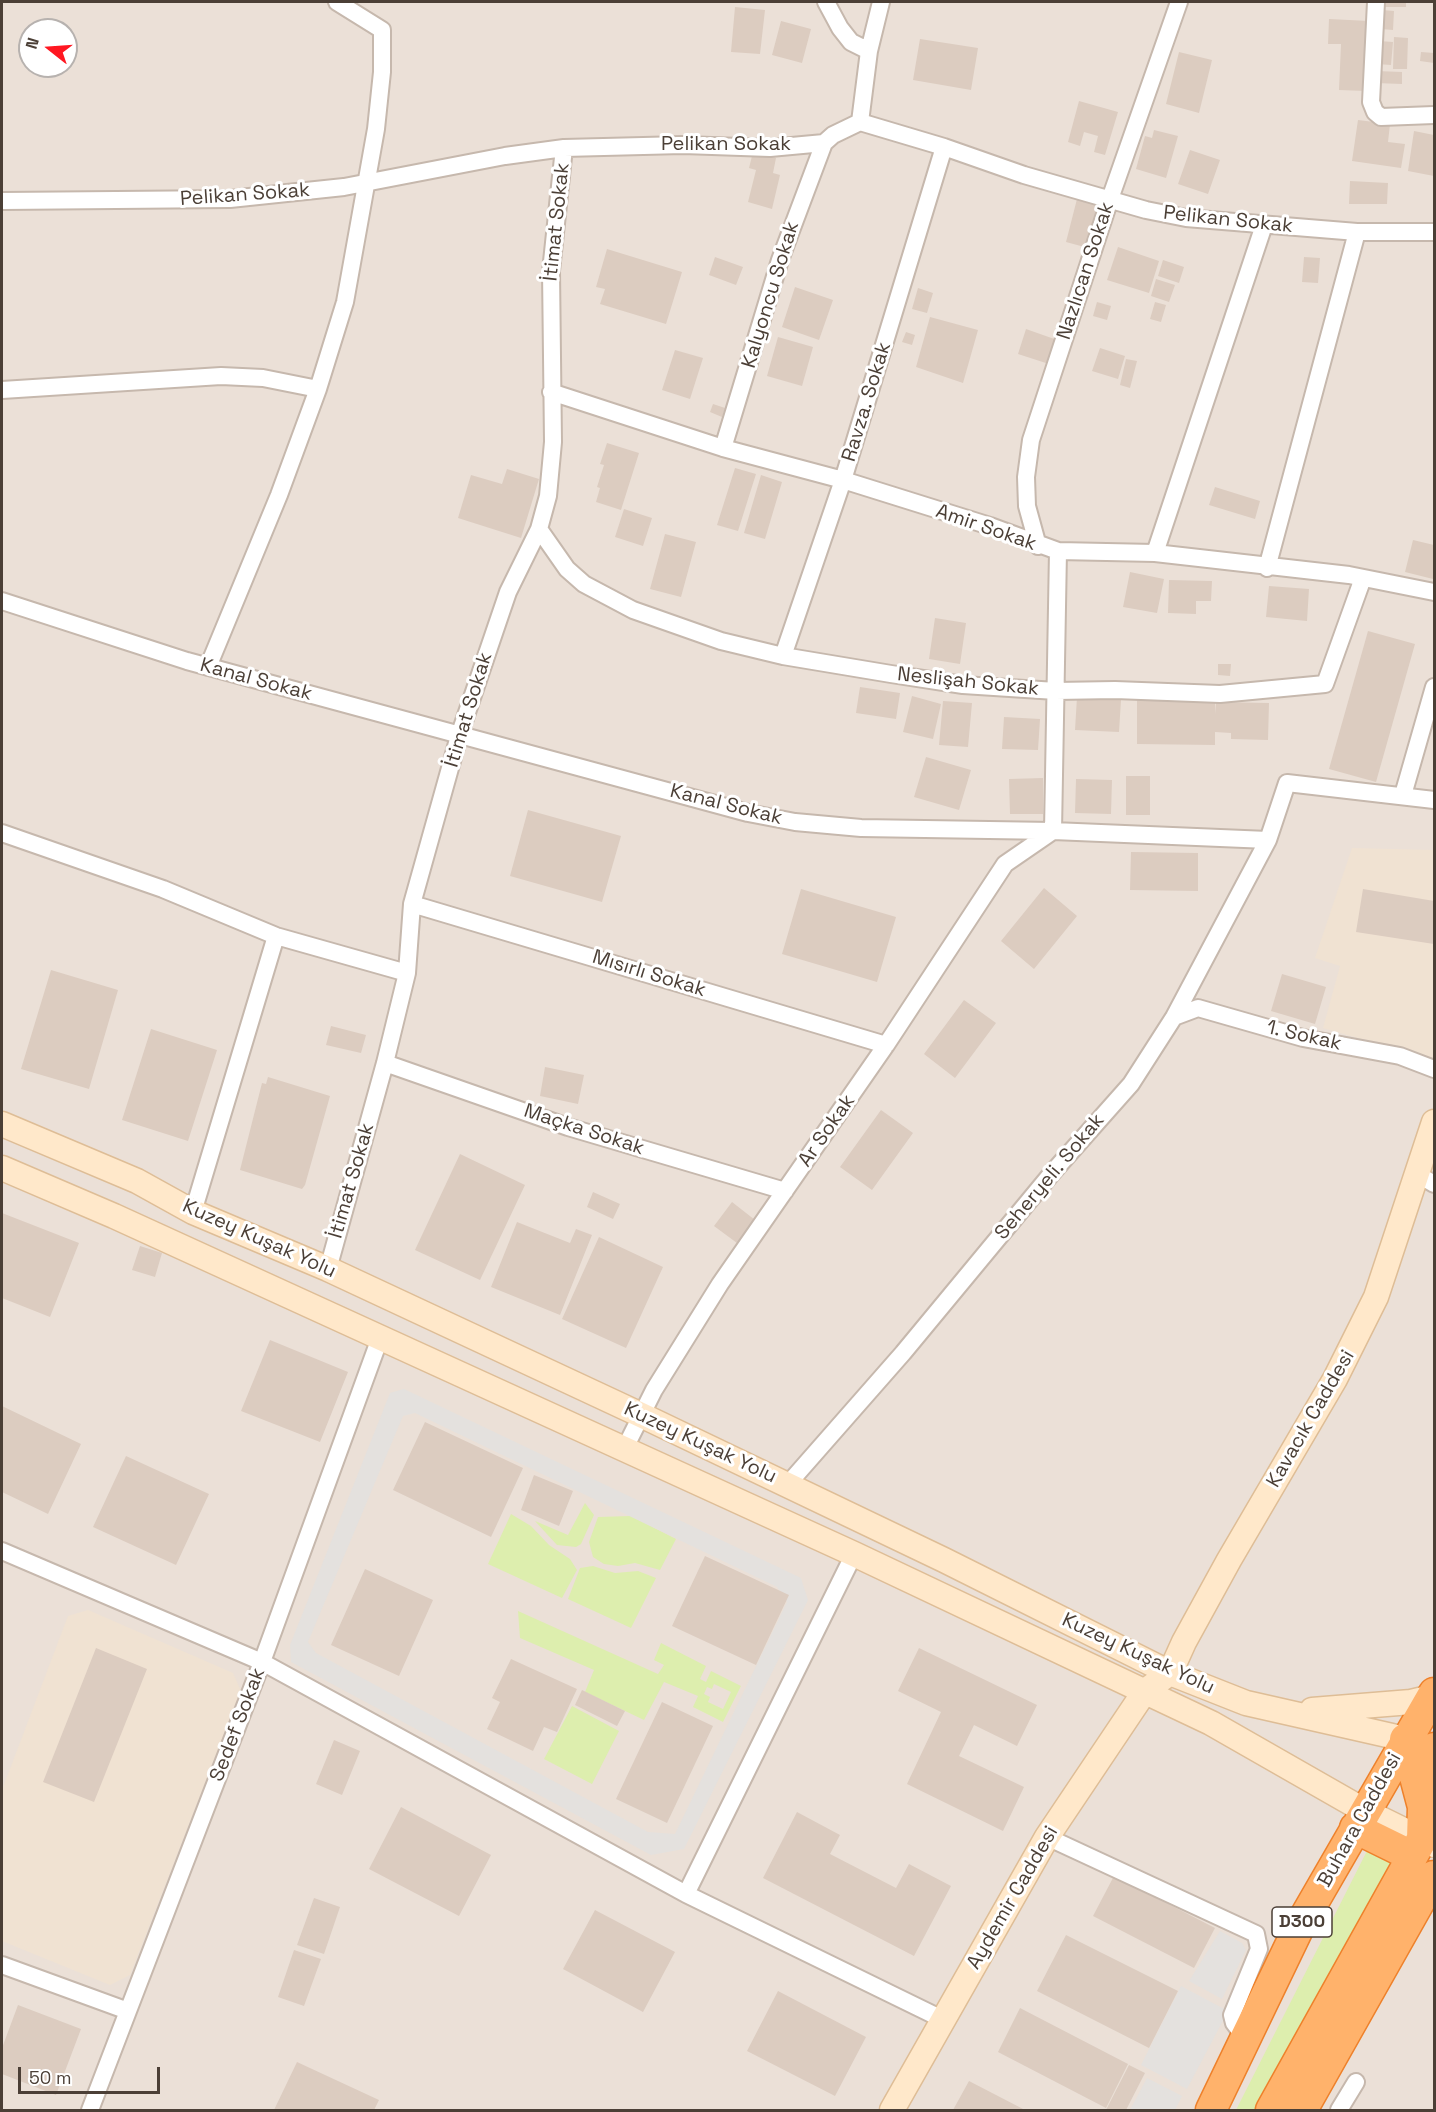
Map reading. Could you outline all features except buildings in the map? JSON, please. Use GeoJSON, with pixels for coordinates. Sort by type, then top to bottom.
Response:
{"type":"FeatureCollection","features":[{"type":"Feature","properties":{"kind":"highway","name":"Buhara Caddesi"},"geometry":{"type":"LineString","coordinates":[[1210,2110],[1299,1927],[1405,1739],[1433,1695]]}},
{"type":"Feature","properties":{"kind":"highway"},"geometry":{"type":"LineString","coordinates":[[1405,1739],[1423,1807],[1426,1839]]}},
{"type":"Feature","properties":{"kind":"highway"},"geometry":{"type":"LineString","coordinates":[[1271,2110],[1426,1839],[1425,1786],[1433,1752]]}},
{"type":"Feature","properties":{"kind":"highway"},"geometry":{"type":"LineString","coordinates":[[1360,1820],[1426,1839]]}},
{"type":"Feature","properties":{"kind":"highway"},"geometry":{"type":"LineString","coordinates":[[1302,2110],[1434,1876]]}},
{"type":"Feature","properties":{"kind":"main road","name":"Kavacık Caddesi"},"geometry":{"type":"LineString","coordinates":[[1145,1691],[1170,1673],[1184,1642],[1229,1560],[1359,1337],[1427,1180],[1434,1122]]}},
{"type":"Feature","properties":{"kind":"main road","name":"Kuzey Kuşak Yolu"},"geometry":{"type":"LineString","coordinates":[[2,1124],[137,1181],[193,1212],[328,1269],[788,1484],[1170,1673],[1246,1703],[1405,1739],[1433,1752]]}},
{"type":"Feature","properties":{"kind":"main road","name":"Kuzey Kuşak Yolu"},"geometry":{"type":"LineString","coordinates":[[2,1168],[114,1216],[854,1554],[1145,1691],[1211,1723],[1360,1820]]}},
{"type":"Feature","properties":{"kind":"main road","name":"Aydemir Caddesi"},"geometry":{"type":"LineString","coordinates":[[892,2110],[1047,1837],[1145,1691]]}},
{"type":"Feature","properties":{"kind":"main road"},"geometry":{"type":"LineString","coordinates":[[1281,1711],[1382,1705],[1433,1695]]}},
{"type":"Feature","properties":{"kind":"street"},"geometry":{"type":"LineString","coordinates":[[208,667],[279,495],[318,389],[345,302],[376,129],[382,72],[382,30],[337,2]]}},
{"type":"Feature","properties":{"kind":"street"},"geometry":{"type":"LineString","coordinates":[[826,2],[840,28],[851,42],[869,51]]}},
{"type":"Feature","properties":{"kind":"street"},"geometry":{"type":"LineString","coordinates":[[860,122],[869,51],[881,2]]}},
{"type":"Feature","properties":{"kind":"street","name":"Nazlıcan Sokak"},"geometry":{"type":"LineString","coordinates":[[1038,546],[1027,506],[1026,477],[1031,440],[1110,199],[1179,2]]}},
{"type":"Feature","properties":{"kind":"street"},"geometry":{"type":"LineString","coordinates":[[1376,2],[1371,102],[1381,117],[1434,115]]}},
{"type":"Feature","properties":{"kind":"street","name":"Pelikan Sokak"},"geometry":{"type":"LineString","coordinates":[[2,201],[230,199],[367,182],[505,156],[564,148],[683,145],[770,148],[824,144],[833,135],[860,122],[944,147],[1024,176],[1186,218],[1357,231],[1434,232]]}},
{"type":"Feature","properties":{"kind":"street","name":"Kalyoncu Sokak"},"geometry":{"type":"LineString","coordinates":[[723,448],[780,260],[824,144]]}},
{"type":"Feature","properties":{"kind":"street","name":"Ravza. Sokak"},"geometry":{"type":"LineString","coordinates":[[783,656],[843,480],[944,147]]}},
{"type":"Feature","properties":{"kind":"street","name":"İtimat Sokak"},"geometry":{"type":"LineString","coordinates":[[328,1269],[385,1063],[407,973],[412,904],[459,736],[508,592],[539,529],[548,496],[552,442],[550,270],[564,148]]}},
{"type":"Feature","properties":{"kind":"street"},"geometry":{"type":"LineString","coordinates":[[1155,553],[1264,225]]}},
{"type":"Feature","properties":{"kind":"street"},"geometry":{"type":"LineString","coordinates":[[1267,568],[1357,231]]}},
{"type":"Feature","properties":{"kind":"street"},"geometry":{"type":"LineString","coordinates":[[2,390],[221,376],[263,378],[318,389]]}},
{"type":"Feature","properties":{"kind":"street","name":"Amir Sokak"},"geometry":{"type":"LineString","coordinates":[[551,392],[723,448],[843,480],[1000,530],[1058,552],[1155,553],[1364,578],[1434,592]]}},
{"type":"Feature","properties":{"kind":"street","name":"Neslişah Sokak"},"geometry":{"type":"LineString","coordinates":[[539,529],[567,569],[584,584],[633,610],[721,641],[783,656],[963,685],[1056,691],[1115,690],[1220,694],[1325,684],[1364,578]]}},
{"type":"Feature","properties":{"kind":"street"},"geometry":{"type":"LineString","coordinates":[[1053,831],[1058,552]]}},
{"type":"Feature","properties":{"kind":"street","name":"Kanal Sokak"},"geometry":{"type":"LineString","coordinates":[[2,601],[208,667],[747,813],[795,822],[861,828],[1053,831],[1268,840]]}},
{"type":"Feature","properties":{"kind":"street"},"geometry":{"type":"LineString","coordinates":[[1403,795],[1434,687]]}},
{"type":"Feature","properties":{"kind":"street"},"geometry":{"type":"LineString","coordinates":[[1268,840],[1287,783],[1434,800]]}},
{"type":"Feature","properties":{"kind":"street","name":"Ar Sokak"},"geometry":{"type":"LineString","coordinates":[[624,1450],[641,1415],[720,1284],[886,1045],[1005,864],[1053,831]]}},
{"type":"Feature","properties":{"kind":"street"},"geometry":{"type":"LineString","coordinates":[[2,833],[163,889],[276,936],[407,973]]}},
{"type":"Feature","properties":{"kind":"street","name":"Seheryeli. Sokak"},"geometry":{"type":"LineString","coordinates":[[788,1484],[903,1353],[1052,1173],[1131,1084],[1174,1017],[1268,840]]}},
{"type":"Feature","properties":{"kind":"street","name":"Mısırlı Sokak"},"geometry":{"type":"LineString","coordinates":[[412,904],[886,1045]]}},
{"type":"Feature","properties":{"kind":"street"},"geometry":{"type":"LineString","coordinates":[[193,1212],[276,936]]}},
{"type":"Feature","properties":{"kind":"street","name":"1. Sokak"},"geometry":{"type":"LineString","coordinates":[[1174,1017],[1198,1008],[1303,1038],[1400,1056],[1434,1069]]}},
{"type":"Feature","properties":{"kind":"street","name":"Maçka Sokak"},"geometry":{"type":"LineString","coordinates":[[385,1063],[568,1127],[785,1191]]}},
{"type":"Feature","properties":{"kind":"street","name":"Sedef Sokak"},"geometry":{"type":"LineString","coordinates":[[97,2108],[128,2011],[262,1662],[380,1338]]}},
{"type":"Feature","properties":{"kind":"street"},"geometry":{"type":"LineString","coordinates":[[2,1551],[262,1662],[686,1894],[944,2020]]}},
{"type":"Feature","properties":{"kind":"street"},"geometry":{"type":"LineString","coordinates":[[686,1894],[854,1554]]}},
{"type":"Feature","properties":{"kind":"street"},"geometry":{"type":"LineString","coordinates":[[1047,1837],[1256,1934],[1259,1949],[1232,2015],[1234,2023],[1246,2039]]}},
{"type":"Feature","properties":{"kind":"street"},"geometry":{"type":"LineString","coordinates":[[2,1965],[128,2011]]}},
{"type":"Feature","properties":{"kind":"street"},"geometry":{"type":"LineString","coordinates":[[1340,2110],[1356,2082]]}},
{"type":"Feature","properties":{"kind":"shaded area"},"geometry":{"type":"Polygon","coordinates":[[[2,2],[1434,2],[1434,2110],[2,2110],[2,2]]]}},
{"type":"Feature","properties":{"kind":"shaded area"},"geometry":{"type":"Polygon","coordinates":[[[1352,848],[1434,850],[1434,1055],[1431,1059],[1323,1028],[1340,966],[1315,958],[1352,848]]]}},
{"type":"Feature","properties":{"kind":"shaded area"},"geometry":{"type":"Polygon","coordinates":[[[404,1389],[801,1578],[808,1600],[684,1849],[651,1855],[291,1662],[290,1645],[390,1393],[404,1389]],[[415,1413],[403,1416],[308,1642],[316,1653],[648,1832],[675,1834],[787,1602],[777,1587],[415,1413]]]}},
{"type":"Feature","properties":{"kind":"shaded area"},"geometry":{"type":"Polygon","coordinates":[[[88,1610],[233,1673],[241,1691],[130,1975],[110,1985],[2,1941],[2,1790],[68,1616],[88,1610]]]}},
{"type":"Feature","properties":{"kind":"shaded area"},"geometry":{"type":"Polygon","coordinates":[[[1220,1931],[1242,1943],[1246,1950],[1222,1999],[1189,1981],[1220,1931]]]}},
{"type":"Feature","properties":{"kind":"shaded area"},"geometry":{"type":"Polygon","coordinates":[[[1181,1986],[1228,2011],[1187,2089],[1141,2065],[1181,1986]]]}},
{"type":"Feature","properties":{"kind":"shaded area"},"geometry":{"type":"Polygon","coordinates":[[[1147,2078],[1182,2096],[1175,2110],[1130,2110],[1147,2078]]]}},
{"type":"Feature","properties":{"kind":"green space"},"geometry":{"type":"Polygon","coordinates":[[[585,1503],[594,1515],[581,1544],[576,1547],[557,1545],[535,1521],[568,1535],[585,1503]]]}},
{"type":"Feature","properties":{"kind":"green space"},"geometry":{"type":"Polygon","coordinates":[[[511,1514],[531,1526],[549,1545],[570,1559],[577,1570],[562,1598],[488,1564],[511,1514]]]}},
{"type":"Feature","properties":{"kind":"green space"},"geometry":{"type":"Polygon","coordinates":[[[631,1516],[676,1539],[660,1570],[635,1563],[618,1566],[604,1564],[593,1557],[589,1542],[598,1517],[631,1516]]]}},
{"type":"Feature","properties":{"kind":"green space"},"geometry":{"type":"Polygon","coordinates":[[[593,1566],[615,1573],[638,1571],[656,1578],[631,1628],[568,1599],[580,1568],[593,1566]]]}},
{"type":"Feature","properties":{"kind":"green space"},"geometry":{"type":"Polygon","coordinates":[[[518,1611],[658,1674],[664,1665],[654,1660],[661,1643],[706,1666],[700,1679],[706,1682],[711,1671],[741,1686],[723,1722],[693,1707],[698,1696],[664,1682],[644,1720],[585,1692],[594,1670],[520,1638],[518,1611]],[[714,1684],[712,1689],[707,1687],[704,1694],[710,1697],[708,1702],[723,1709],[731,1692],[714,1684]]]}},
{"type":"Feature","properties":{"kind":"green space"},"geometry":{"type":"Polygon","coordinates":[[[572,1706],[619,1731],[592,1784],[544,1759],[572,1706]]]}},
{"type":"Feature","properties":{"kind":"green space"},"geometry":{"type":"Polygon","coordinates":[[[1372,1841],[1397,1857],[1258,2110],[1236,2110],[1372,1841]]]}}]}
